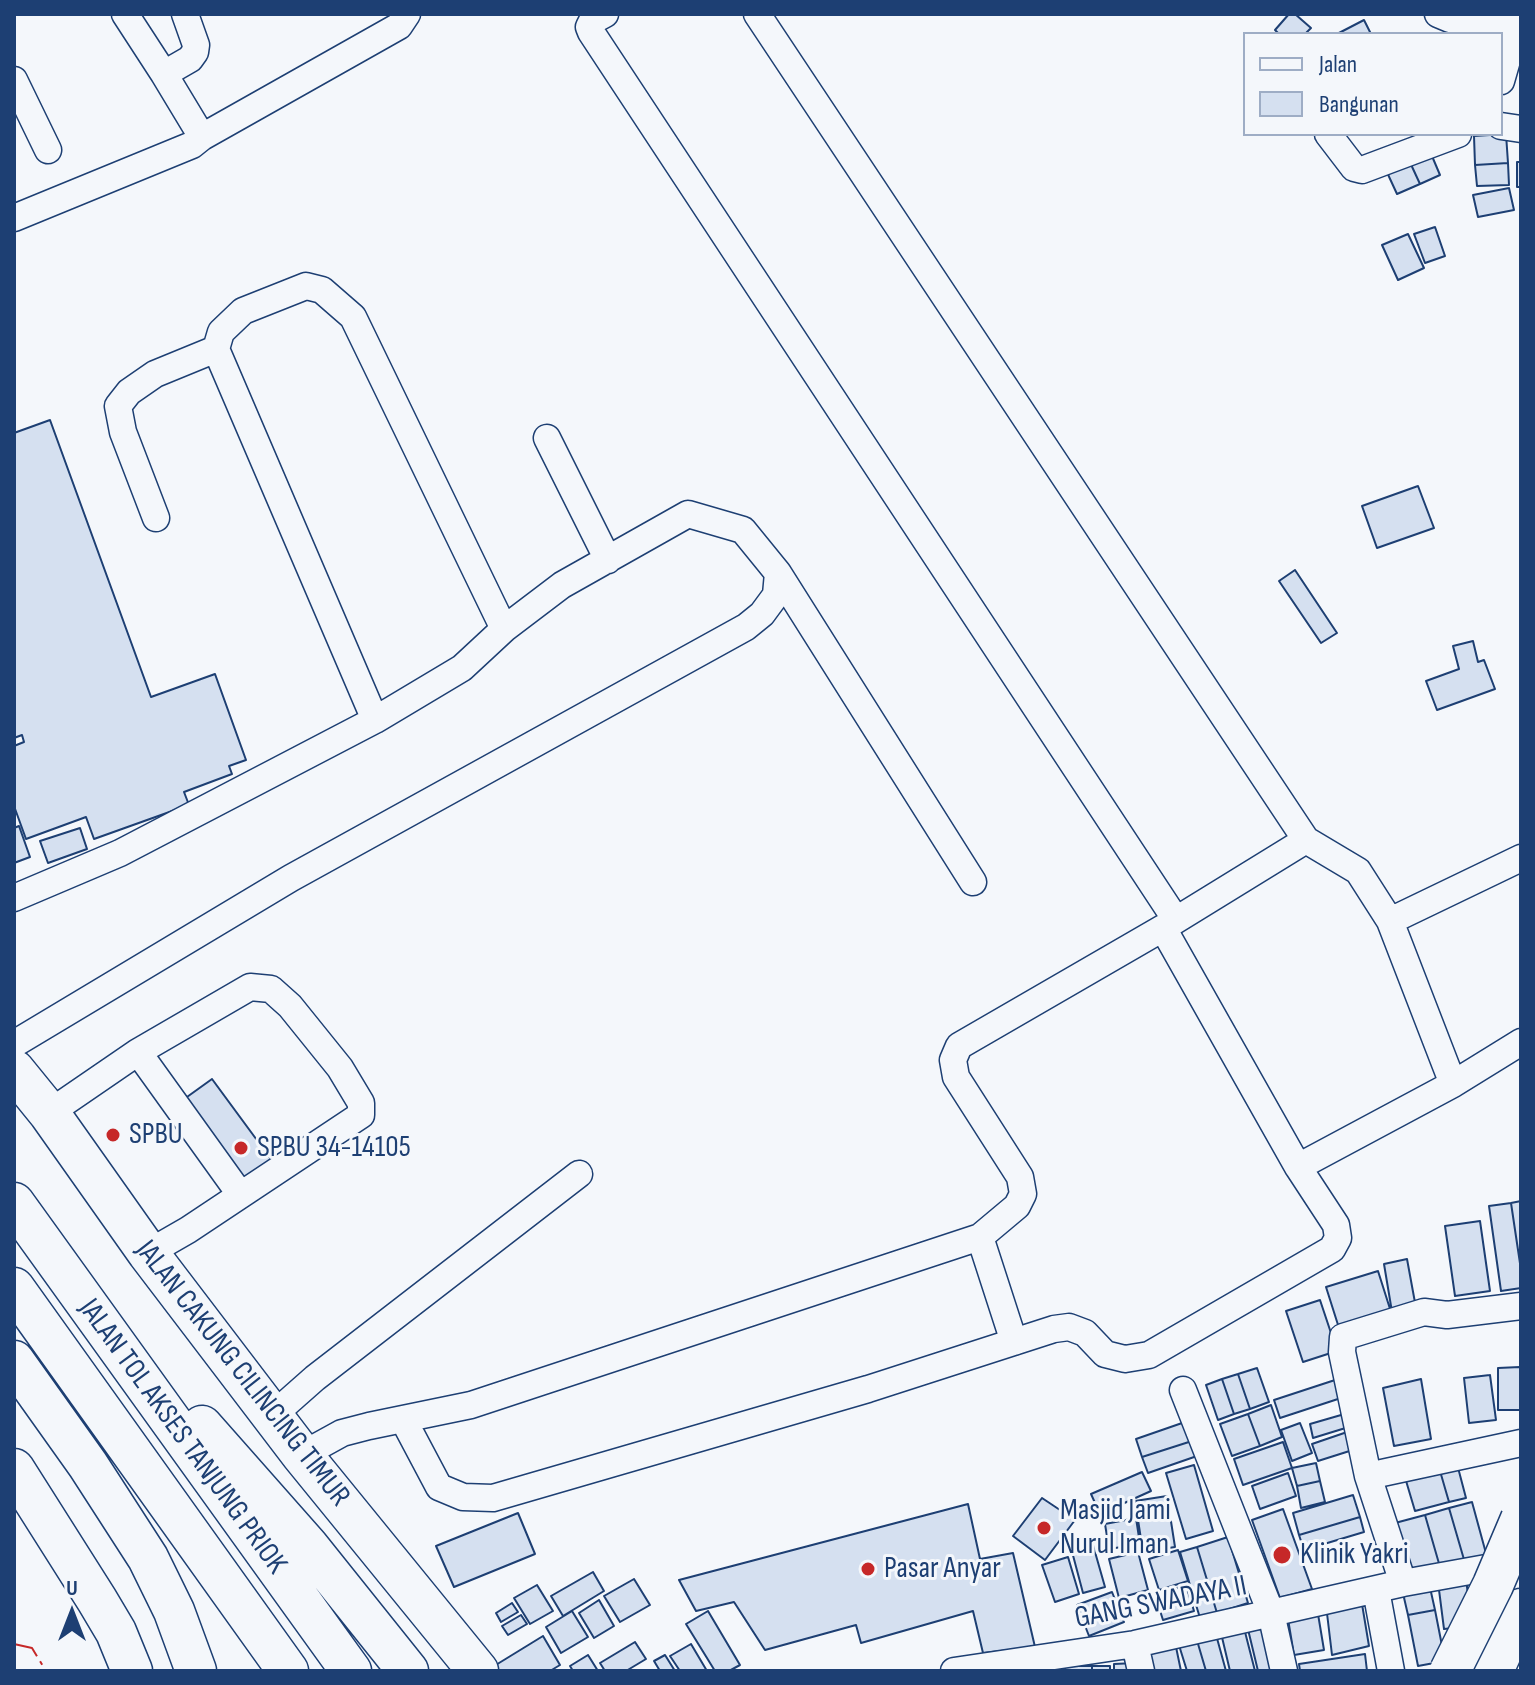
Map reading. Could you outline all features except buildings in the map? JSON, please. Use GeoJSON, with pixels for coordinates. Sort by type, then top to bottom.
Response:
{"type":"FeatureCollection","features":[{"type":"Feature","properties":{"kind":"highway","name":"JALAN CAKUNG CILINCING TIMUR"},"geometry":{"type":"LineString","coordinates":[[14,1070],[302,1455],[478,1671]]}},
{"type":"Feature","properties":{"kind":"highway","name":"JALAN TOL AKSES TANJUNG PRIOK"},"geometry":{"type":"LineString","coordinates":[[14,1203],[351,1671]]}},
{"type":"Feature","properties":{"kind":"highway","name":"JALAN TOL AKSES TANJUNG PRIOK"},"geometry":{"type":"LineString","coordinates":[[14,1288],[288,1671]]}},
{"type":"Feature","properties":{"kind":"highway"},"geometry":{"type":"LineString","coordinates":[[84,1300],[260,1491],[408,1671]]}},
{"type":"Feature","properties":{"kind":"highway"},"geometry":{"type":"LineString","coordinates":[[14,1361],[88,1465],[148,1558],[174,1611],[196,1671]]}},
{"type":"Feature","properties":{"kind":"highway"},"geometry":{"type":"LineString","coordinates":[[14,1469],[91,1588],[116,1632],[132,1671]]}},
{"type":"Feature","properties":{"kind":"highway"},"geometry":{"type":"LineString","coordinates":[[1450,1671],[1493,1585],[1521,1519]]}},
{"type":"Feature","properties":{"kind":"highway"},"geometry":{"type":"LineString","coordinates":[[1493,1671],[1521,1609]]}},
{"type":"Feature","properties":{"kind":"highway"},"geometry":{"type":"LineString","coordinates":[[1518,1671],[1521,1663]]}},
{"type":"Feature","properties":{"kind":"street"},"geometry":{"type":"LineString","coordinates":[[125,14],[202,137]]}},
{"type":"Feature","properties":{"kind":"street"},"geometry":{"type":"LineString","coordinates":[[164,74],[195,52],[196,45],[185,14]]}},
{"type":"Feature","properties":{"kind":"street"},"geometry":{"type":"LineString","coordinates":[[14,218],[192,145],[399,26],[407,14]]}},
{"type":"Feature","properties":{"kind":"street"},"geometry":{"type":"LineString","coordinates":[[403,1419],[439,1487],[463,1497],[493,1498],[868,1389],[1054,1329],[1069,1327],[1085,1333],[1105,1354],[1125,1359],[1149,1355],[1332,1249],[1338,1238],[1336,1225],[1298,1167],[1170,924],[591,32],[589,27],[592,21],[605,14]]}},
{"type":"Feature","properties":{"kind":"street"},"geometry":{"type":"LineString","coordinates":[[757,14],[1306,840],[1358,871],[1390,921],[1453,1084]]}},
{"type":"Feature","properties":{"kind":"street"},"geometry":{"type":"LineString","coordinates":[[1438,14],[1450,19],[1518,28],[1503,75]]}},
{"type":"Feature","properties":{"kind":"street"},"geometry":{"type":"LineString","coordinates":[[14,80],[48,150]]}},
{"type":"Feature","properties":{"kind":"street"},"geometry":{"type":"LineString","coordinates":[[1330,136],[1354,168],[1362,170],[1453,136]]}},
{"type":"Feature","properties":{"kind":"street"},"geometry":{"type":"LineString","coordinates":[[375,720],[216,349],[221,332],[243,311],[306,286],[322,290],[353,317],[504,629]]}},
{"type":"Feature","properties":{"kind":"street"},"geometry":{"type":"LineString","coordinates":[[156,518],[123,432],[118,406],[129,392],[155,374],[216,349]]}},
{"type":"Feature","properties":{"kind":"street"},"geometry":{"type":"LineString","coordinates":[[547,438],[608,560]]}},
{"type":"Feature","properties":{"kind":"street"},"geometry":{"type":"LineString","coordinates":[[14,898],[120,853],[375,720],[462,668],[504,629],[562,585],[688,514],[743,530],[778,573],[973,882]]}},
{"type":"Feature","properties":{"kind":"street"},"geometry":{"type":"LineString","coordinates":[[14,1044],[291,878],[746,627],[762,614],[776,595],[778,573]]}},
{"type":"Feature","properties":{"kind":"street"},"geometry":{"type":"LineString","coordinates":[[302,1455],[342,1433],[471,1405],[980,1237],[1017,1206],[1023,1194],[1020,1177],[956,1077],[953,1060],[959,1046],[1170,924],[1306,840]]}},
{"type":"Feature","properties":{"kind":"street"},"geometry":{"type":"LineString","coordinates":[[1390,921],[1521,858]]}},
{"type":"Feature","properties":{"kind":"street"},"geometry":{"type":"LineString","coordinates":[[49,1113],[138,1052],[250,987],[271,989],[290,1006],[340,1068],[361,1103],[361,1115],[188,1230],[148,1253]]}},
{"type":"Feature","properties":{"kind":"street"},"geometry":{"type":"LineString","coordinates":[[1298,1167],[1453,1084],[1521,1042]]}},
{"type":"Feature","properties":{"kind":"street"},"geometry":{"type":"LineString","coordinates":[[138,1052],[240,1194]]}},
{"type":"Feature","properties":{"kind":"street"},"geometry":{"type":"LineString","coordinates":[[272,1416],[315,1378],[579,1174]]}},
{"type":"Feature","properties":{"kind":"street"},"geometry":{"type":"LineString","coordinates":[[980,1237],[1014,1342]]}},
{"type":"Feature","properties":{"kind":"street"},"geometry":{"type":"LineString","coordinates":[[1403,1583],[1368,1476],[1342,1352],[1343,1337],[1424,1312],[1447,1315],[1521,1306]]}},
{"type":"Feature","properties":{"kind":"street"},"geometry":{"type":"LineString","coordinates":[[1183,1390],[1271,1613],[1284,1671]]}},
{"type":"Feature","properties":{"kind":"street"},"geometry":{"type":"LineString","coordinates":[[1368,1476],[1521,1443]]}},
{"type":"Feature","properties":{"kind":"street","name":"GANG SWADAYA II"},"geometry":{"type":"LineString","coordinates":[[954,1671],[1135,1644],[1403,1583],[1521,1562]]}},
{"type":"Feature","properties":{"kind":"street"},"geometry":{"type":"LineString","coordinates":[[1376,1590],[1391,1671]]}},
{"type":"Feature","properties":{"kind":"street"},"geometry":{"type":"LineString","coordinates":[[1135,1644],[1141,1671]]}},
{"type":"Feature","properties":{"kind":"power"},"geometry":{"type":"LineString","coordinates":[[14,1644],[32,1648],[46,1671]]}},
{"type":"Feature","properties":{"kind":"place","name":"SPBU"},"geometry":{"type":"Point","coordinates":[113,1135]}},
{"type":"Feature","properties":{"kind":"place","name":"SPBU 34-14105"},"geometry":{"type":"Point","coordinates":[241,1148]}},
{"type":"Feature","properties":{"kind":"place","name":"Masjid Jami Nurul Iman"},"geometry":{"type":"Point","coordinates":[1044,1528]}},
{"type":"Feature","properties":{"kind":"place","name":"Klinik Yakri"},"geometry":{"type":"Point","coordinates":[1282,1555]}},
{"type":"Feature","properties":{"kind":"place","name":"Pasar Anyar"},"geometry":{"type":"Point","coordinates":[868,1569]}}]}
